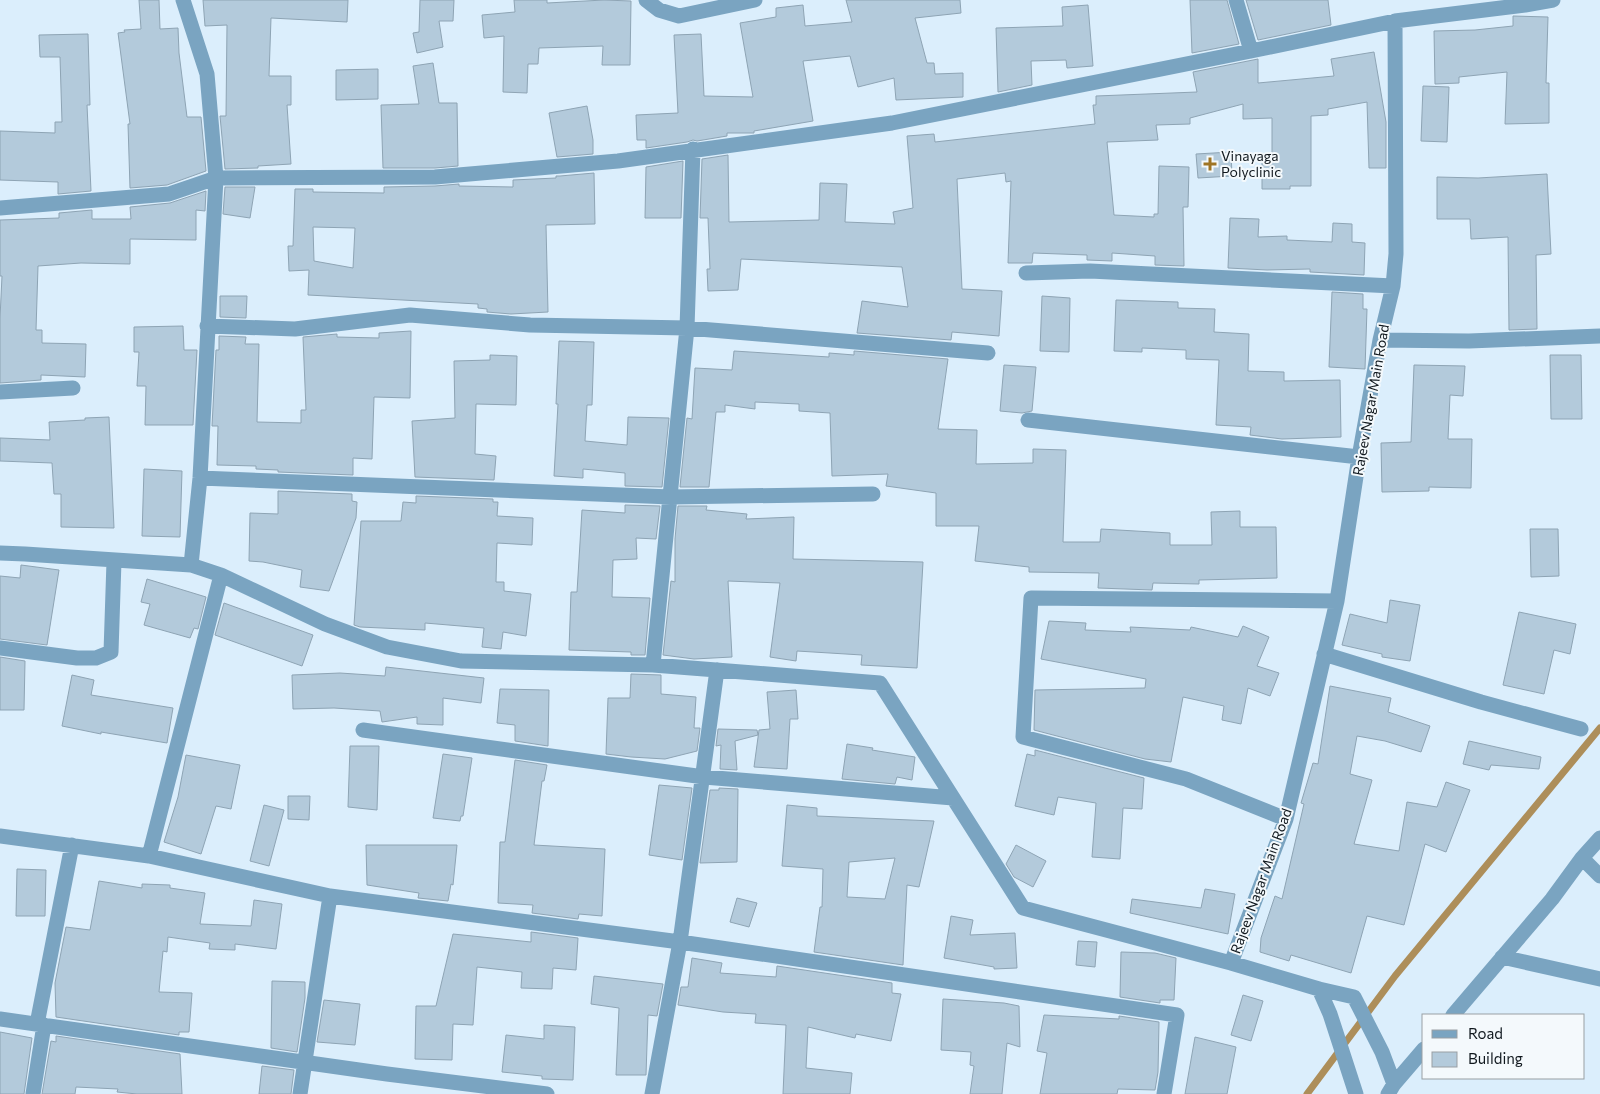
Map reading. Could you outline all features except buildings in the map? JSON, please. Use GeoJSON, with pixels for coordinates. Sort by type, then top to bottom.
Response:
{"type":"FeatureCollection","features":[{"type":"Feature","properties":{"kind":"street"},"geometry":{"type":"LineString","coordinates":[[183,0],[207,74],[216,178],[200,478],[191,566]]}},
{"type":"Feature","properties":{"kind":"street"},"geometry":{"type":"LineString","coordinates":[[646,0],[659,10],[679,16],[755,0]]}},
{"type":"Feature","properties":{"kind":"street"},"geometry":{"type":"LineString","coordinates":[[1236,0],[1251,51]]}},
{"type":"Feature","properties":{"kind":"street"},"geometry":{"type":"LineString","coordinates":[[0,208],[170,194],[216,178],[435,177],[618,161],[892,123],[1395,21],[1553,0]]}},
{"type":"Feature","properties":{"kind":"street","name":"Rajeev Nagar Main Road"},"geometry":{"type":"LineString","coordinates":[[1231,963],[1286,820],[1337,601],[1359,458],[1380,340],[1393,286],[1396,254],[1395,21]]}},
{"type":"Feature","properties":{"kind":"street"},"geometry":{"type":"LineString","coordinates":[[653,666],[687,328],[693,150]]}},
{"type":"Feature","properties":{"kind":"street"},"geometry":{"type":"LineString","coordinates":[[1026,273],[1090,270],[1393,286]]}},
{"type":"Feature","properties":{"kind":"street"},"geometry":{"type":"LineString","coordinates":[[207,326],[295,329],[410,315],[530,324],[687,328],[988,353]]}},
{"type":"Feature","properties":{"kind":"street"},"geometry":{"type":"LineString","coordinates":[[1380,340],[1469,341],[1600,336]]}},
{"type":"Feature","properties":{"kind":"street"},"geometry":{"type":"LineString","coordinates":[[0,392],[73,388]]}},
{"type":"Feature","properties":{"kind":"street"},"geometry":{"type":"LineString","coordinates":[[1028,420],[1359,458]]}},
{"type":"Feature","properties":{"kind":"street"},"geometry":{"type":"LineString","coordinates":[[200,478],[671,497],[874,494]]}},
{"type":"Feature","properties":{"kind":"street"},"geometry":{"type":"LineString","coordinates":[[0,553],[191,566],[221,575],[325,624],[387,647],[461,662],[653,666],[880,683],[1023,908],[1354,997],[1382,1052],[1391,1089]]}},
{"type":"Feature","properties":{"kind":"street"},"geometry":{"type":"LineString","coordinates":[[0,648],[78,658],[96,658],[111,652],[114,561]]}},
{"type":"Feature","properties":{"kind":"street"},"geometry":{"type":"LineString","coordinates":[[148,856],[221,575]]}},
{"type":"Feature","properties":{"kind":"street"},"geometry":{"type":"LineString","coordinates":[[1286,820],[1186,779],[1023,737],[1031,598],[1337,601]]}},
{"type":"Feature","properties":{"kind":"street"},"geometry":{"type":"LineString","coordinates":[[1324,654],[1481,702],[1581,729]]}},
{"type":"Feature","properties":{"kind":"street"},"geometry":{"type":"LineString","coordinates":[[652,1094],[680,942],[704,777],[717,670]]}},
{"type":"Feature","properties":{"kind":"street"},"geometry":{"type":"LineString","coordinates":[[363,730],[704,777],[953,798]]}},
{"type":"Feature","properties":{"kind":"street"},"geometry":{"type":"LineString","coordinates":[[0,836],[148,856],[330,896],[680,942],[1177,1015],[1164,1094]]}},
{"type":"Feature","properties":{"kind":"street"},"geometry":{"type":"LineString","coordinates":[[1454,1014],[1552,899],[1582,858],[1600,838]]}},
{"type":"Feature","properties":{"kind":"street"},"geometry":{"type":"LineString","coordinates":[[33,1094],[40,1025],[72,845]]}},
{"type":"Feature","properties":{"kind":"street"},"geometry":{"type":"LineString","coordinates":[[1582,858],[1600,876]]}},
{"type":"Feature","properties":{"kind":"street"},"geometry":{"type":"LineString","coordinates":[[300,1094],[330,896]]}},
{"type":"Feature","properties":{"kind":"street"},"geometry":{"type":"LineString","coordinates":[[1502,957],[1600,979]]}},
{"type":"Feature","properties":{"kind":"street"},"geometry":{"type":"LineString","coordinates":[[1319,989],[1330,1014],[1355,1092]]}},
{"type":"Feature","properties":{"kind":"street"},"geometry":{"type":"LineString","coordinates":[[0,1019],[547,1094]]}},
{"type":"Feature","properties":{"kind":"street"},"geometry":{"type":"LineString","coordinates":[[1391,1089],[1422,1051]]}},
{"type":"Feature","properties":{"kind":"waterway"},"geometry":{"type":"LineString","coordinates":[[1307,1094],[1395,976],[1600,728]]}},
{"type":"Feature","properties":{"kind":"place","name":"Vinayaga Polyclinic"},"geometry":{"type":"Point","coordinates":[1210,164]}}]}
